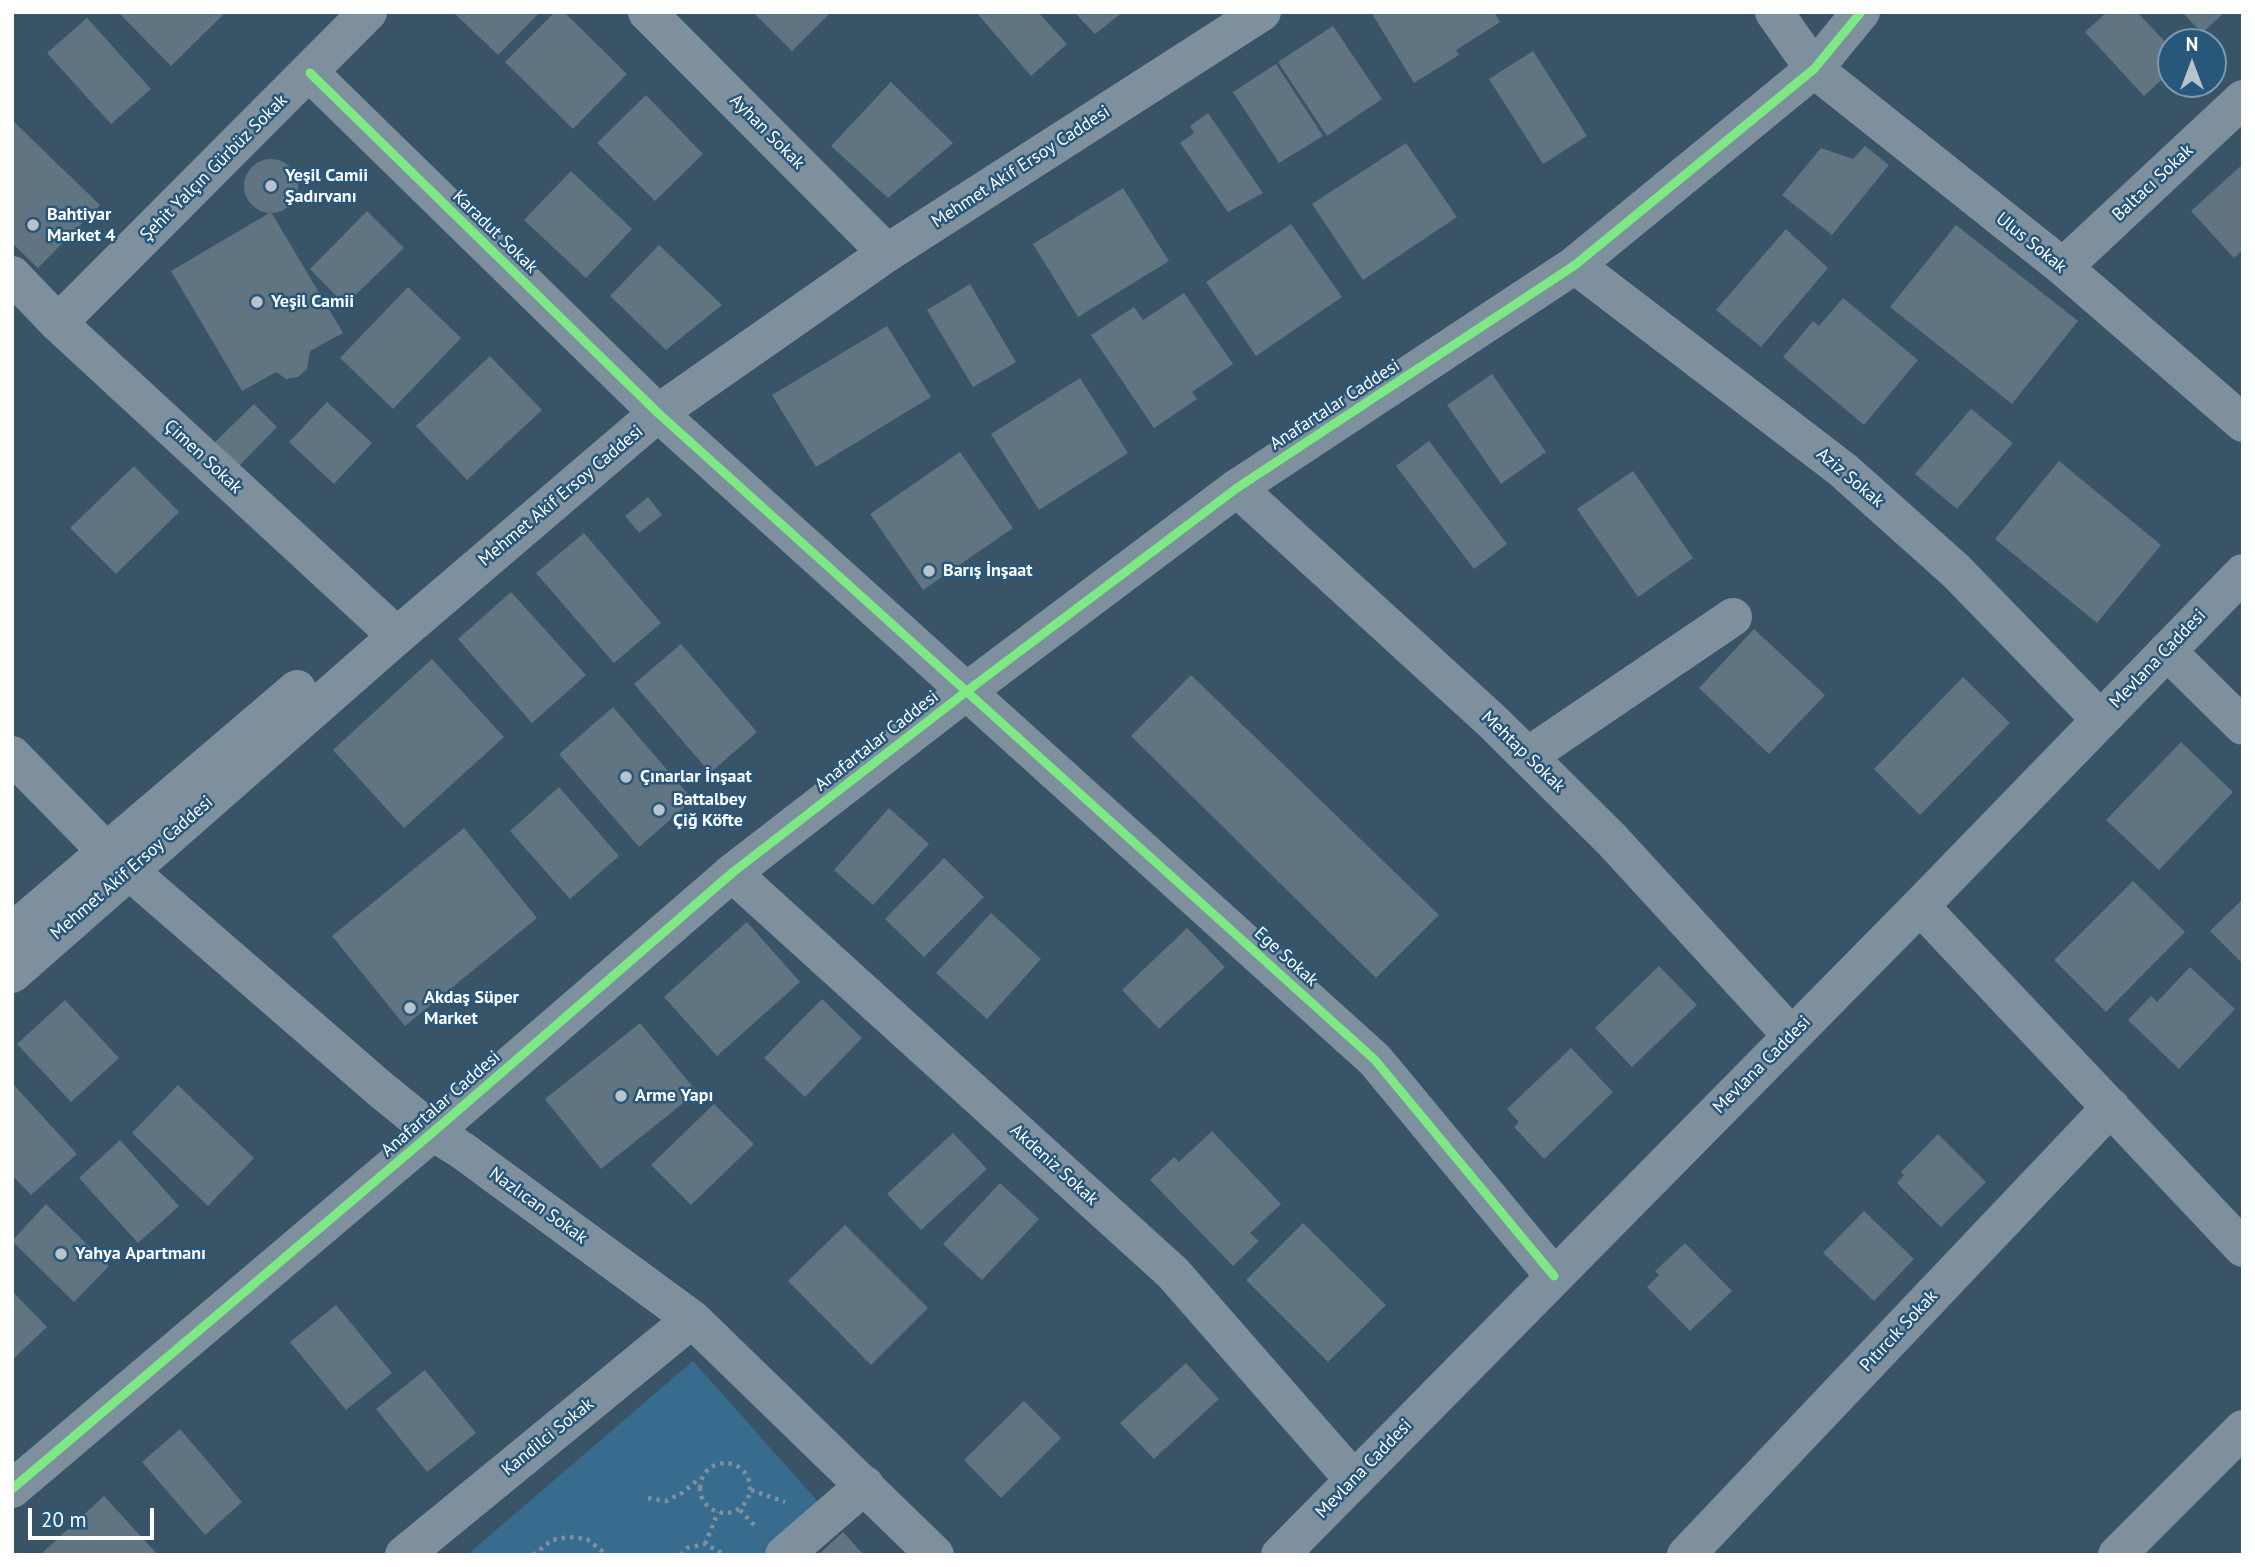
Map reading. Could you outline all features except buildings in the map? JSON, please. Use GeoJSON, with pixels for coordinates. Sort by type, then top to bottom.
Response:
{"type":"FeatureCollection","features":[{"type":"Feature","properties":{"kind":"street","name":"Şehit Yalçın Gürbüz Sokak"},"geometry":{"type":"LineString","coordinates":[[58,323],[368,12]]}},
{"type":"Feature","properties":{"kind":"street","name":"Ayhan Sokak"},"geometry":{"type":"LineString","coordinates":[[648,12],[879,244]]}},
{"type":"Feature","properties":{"kind":"street","name":"Mehmet Akif Ersoy Caddesi"},"geometry":{"type":"LineString","coordinates":[[12,932],[117,860],[650,405],[1216,12]]}},
{"type":"Feature","properties":{"kind":"street","name":"Ulus Sokak"},"geometry":{"type":"LineString","coordinates":[[1774,12],[1814,69],[2063,267],[2243,423]]}},
{"type":"Feature","properties":{"kind":"street","name":"Anafartalar Caddesi"},"geometry":{"type":"LineString","coordinates":[[12,1489],[433,1132],[732,873],[967,691],[1237,488],[1575,265],[1814,69],[1861,12]]}},
{"type":"Feature","properties":{"kind":"street","name":"Mehmet Akif Ersoy Caddesi"},"geometry":{"type":"LineString","coordinates":[[879,244],[1259,13]]}},
{"type":"Feature","properties":{"kind":"street","name":"Karadut Sokak"},"geometry":{"type":"LineString","coordinates":[[310,73],[650,405],[967,691]]}},
{"type":"Feature","properties":{"kind":"street","name":"Baltacı Sokak"},"geometry":{"type":"LineString","coordinates":[[2063,267],[2243,99]]}},
{"type":"Feature","properties":{"kind":"street","name":"Aziz Sokak"},"geometry":{"type":"LineString","coordinates":[[1575,265],[1843,470],[1956,572],[2100,719]]}},
{"type":"Feature","properties":{"kind":"street","name":"Çimen Sokak"},"geometry":{"type":"LineString","coordinates":[[12,275],[58,323],[388,628]]}},
{"type":"Feature","properties":{"kind":"street","name":"Mehtap Sokak"},"geometry":{"type":"LineString","coordinates":[[1237,488],[1528,756],[1612,840],[1791,1035]]}},
{"type":"Feature","properties":{"kind":"street","name":"Mevlana Caddesi"},"geometry":{"type":"LineString","coordinates":[[1280,1555],[1920,906],[2243,573]]}},
{"type":"Feature","properties":{"kind":"street"},"geometry":{"type":"LineString","coordinates":[[1528,756],[1733,617]]}},
{"type":"Feature","properties":{"kind":"street"},"geometry":{"type":"LineString","coordinates":[[2167,651],[2243,726]]}},
{"type":"Feature","properties":{"kind":"street","name":"Ege Sokak"},"geometry":{"type":"LineString","coordinates":[[967,691],[1375,1060],[1554,1276]]}},
{"type":"Feature","properties":{"kind":"street","name":"Nazlıcan Sokak"},"geometry":{"type":"LineString","coordinates":[[12,755],[117,860],[433,1132],[464,1151],[692,1319],[935,1555]]}},
{"type":"Feature","properties":{"kind":"street","name":"Mehmet Akif Ersoy Caddesi"},"geometry":{"type":"LineString","coordinates":[[12,974],[117,860]]}},
{"type":"Feature","properties":{"kind":"street","name":"Akdeniz Sokak"},"geometry":{"type":"LineString","coordinates":[[732,873],[1173,1273],[1354,1480]]}},
{"type":"Feature","properties":{"kind":"street"},"geometry":{"type":"LineString","coordinates":[[1920,906],[2243,1248]]}},
{"type":"Feature","properties":{"kind":"street","name":"Pıtırcık Sokak"},"geometry":{"type":"LineString","coordinates":[[1686,1555],[2111,1107]]}},
{"type":"Feature","properties":{"kind":"street","name":"Kandilci Sokak"},"geometry":{"type":"LineString","coordinates":[[404,1555],[692,1319]]}},
{"type":"Feature","properties":{"kind":"street"},"geometry":{"type":"LineString","coordinates":[[2117,1555],[2243,1429]]}},
{"type":"Feature","properties":{"kind":"street"},"geometry":{"type":"LineString","coordinates":[[784,1555],[865,1485]]}},
{"type":"Feature","properties":{"kind":"path"},"geometry":{"type":"LineString","coordinates":[[648,1498],[666,1501],[682,1493],[703,1475],[716,1464],[733,1464],[747,1474],[751,1490],[747,1501],[740,1510],[718,1512],[701,1497],[703,1475]]}},
{"type":"Feature","properties":{"kind":"path"},"geometry":{"type":"LineString","coordinates":[[751,1490],[764,1492],[789,1504]]}},
{"type":"Feature","properties":{"kind":"path"},"geometry":{"type":"LineString","coordinates":[[705,1544],[718,1512]]}},
{"type":"Feature","properties":{"kind":"path"},"geometry":{"type":"LineString","coordinates":[[533,1555],[552,1540],[569,1537],[587,1539],[607,1555]]}},
{"type":"Feature","properties":{"kind":"path"},"geometry":{"type":"LineString","coordinates":[[681,1555],[687,1548],[705,1544],[725,1555]]}},
{"type":"Feature","properties":{"kind":"shaded area"},"geometry":{"type":"Polygon","coordinates":[[[693,1361],[819,1503],[764,1555],[467,1555],[693,1361]]]}},
{"type":"Feature","properties":{"kind":"cycle path"},"geometry":{"type":"LineString","coordinates":[[12,1489],[433,1132],[732,873],[967,691],[1237,488],[1575,265],[1814,69],[1861,12]]}},
{"type":"Feature","properties":{"kind":"cycle path"},"geometry":{"type":"LineString","coordinates":[[310,73],[658,413],[1375,1060],[1554,1276]]}},
{"type":"Feature","properties":{"kind":"place","name":"Yeşil Camii Şadırvanı"},"geometry":{"type":"Point","coordinates":[271,186]}},
{"type":"Feature","properties":{"kind":"place","name":"Bahtiyar Market 4"},"geometry":{"type":"Point","coordinates":[33,225]}},
{"type":"Feature","properties":{"kind":"place","name":"Yeşil Camii"},"geometry":{"type":"Point","coordinates":[257,302]}},
{"type":"Feature","properties":{"kind":"place","name":"Barış İnşaat"},"geometry":{"type":"Point","coordinates":[929,571]}},
{"type":"Feature","properties":{"kind":"place","name":"Çınarlar İnşaat"},"geometry":{"type":"Point","coordinates":[626,777]}},
{"type":"Feature","properties":{"kind":"place","name":"Battalbey Çiğ Köfte"},"geometry":{"type":"Point","coordinates":[659,810]}},
{"type":"Feature","properties":{"kind":"place","name":"Akdaş Süper Market"},"geometry":{"type":"Point","coordinates":[410,1008]}},
{"type":"Feature","properties":{"kind":"place","name":"Arme Yapı"},"geometry":{"type":"Point","coordinates":[621,1096]}},
{"type":"Feature","properties":{"kind":"place","name":"Yahya Apartmanı"},"geometry":{"type":"Point","coordinates":[61,1254]}}]}
